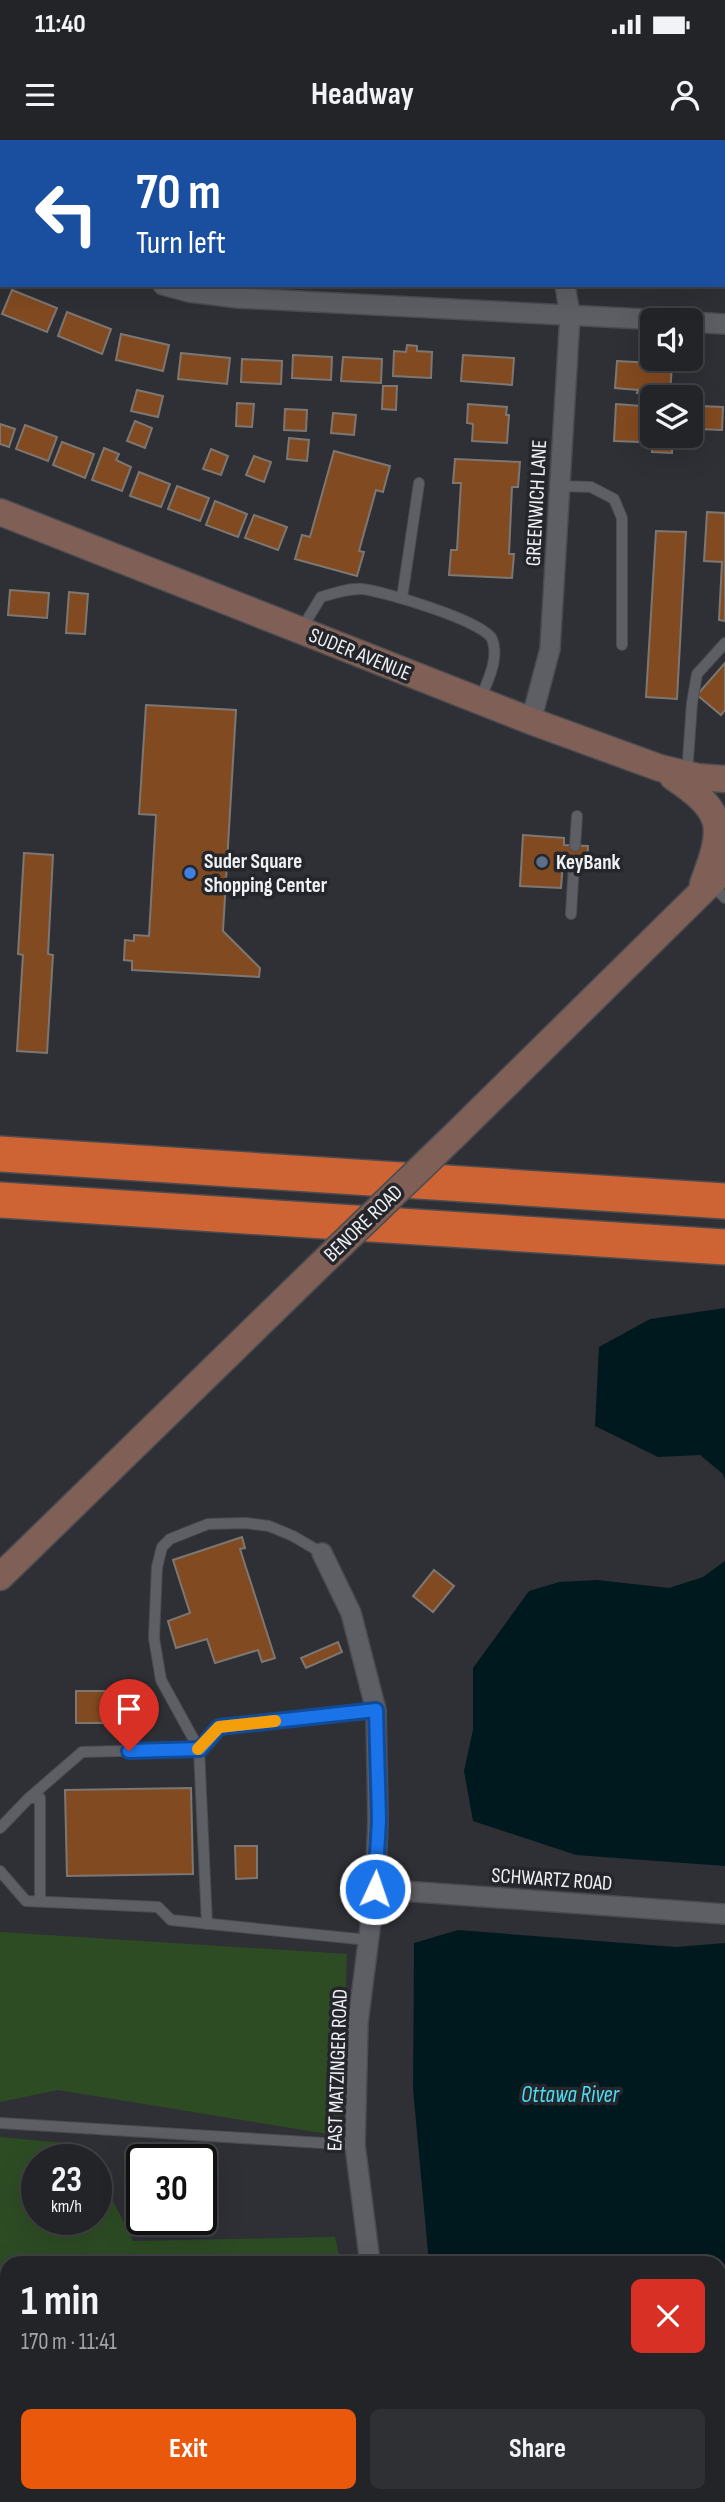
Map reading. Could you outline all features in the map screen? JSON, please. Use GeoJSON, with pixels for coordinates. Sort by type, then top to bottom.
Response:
{"type":"FeatureCollection","features":[{"type":"Feature","properties":{"kind":"highway"},"geometry":{"type":"LineString","coordinates":[[0,1154],[725,1200]]}},
{"type":"Feature","properties":{"kind":"highway"},"geometry":{"type":"LineString","coordinates":[[0,1200],[725,1247]]}},
{"type":"Feature","properties":{"kind":"street"},"geometry":{"type":"LineString","coordinates":[[170,287],[238,298],[640,319]]}},
{"type":"Feature","properties":{"kind":"street","name":"GREENWICH LANE"},"geometry":{"type":"LineString","coordinates":[[531,721],[550,649],[570,315],[565,287]]}},
{"type":"Feature","properties":{"kind":"street"},"geometry":{"type":"LineString","coordinates":[[703,323],[725,324]]}},
{"type":"Feature","properties":{"kind":"street","name":"SUDER AVENUE"},"geometry":{"type":"LineString","coordinates":[[0,512],[531,721],[660,768],[725,779]]}},
{"type":"Feature","properties":{"kind":"street","name":"BENORE ROAD"},"geometry":{"type":"LineString","coordinates":[[0,1577],[717,882],[718,855],[723,834],[715,811],[702,795],[660,768]]}},
{"type":"Feature","properties":{"kind":"street","name":"EAST MATZINGER ROAD"},"geometry":{"type":"LineString","coordinates":[[322,1553],[351,1613],[376,1710],[379,1820],[375,1889],[358,2022],[355,2145],[369,2256]]}},
{"type":"Feature","properties":{"kind":"street","name":"SCHWARTZ ROAD"},"geometry":{"type":"LineString","coordinates":[[375,1889],[725,1914]]}},
{"type":"Feature","properties":{"kind":"lane"},"geometry":{"type":"LineString","coordinates":[[402,598],[419,483]]}},
{"type":"Feature","properties":{"kind":"lane"},"geometry":{"type":"LineString","coordinates":[[560,486],[591,487],[614,499],[622,518],[622,645]]}},
{"type":"Feature","properties":{"kind":"lane"},"geometry":{"type":"LineString","coordinates":[[300,630],[321,597],[361,589],[402,598],[477,627],[490,635],[495,650],[480,701]]}},
{"type":"Feature","properties":{"kind":"lane"},"geometry":{"type":"LineString","coordinates":[[687,774],[697,674],[725,643]]}},
{"type":"Feature","properties":{"kind":"lane"},"geometry":{"type":"LineString","coordinates":[[575,846],[577,816]]}},
{"type":"Feature","properties":{"kind":"lane"},"geometry":{"type":"LineString","coordinates":[[571,914],[574,863]]}},
{"type":"Feature","properties":{"kind":"lane"},"geometry":{"type":"LineString","coordinates":[[207,1924],[200,1749],[161,1680],[154,1638],[157,1567],[162,1547],[170,1539],[208,1524],[245,1523],[269,1526],[322,1553]]}},
{"type":"Feature","properties":{"kind":"lane"},"geometry":{"type":"LineString","coordinates":[[0,1828],[29,1798],[82,1752],[200,1749],[219,1727],[376,1710]]}},
{"type":"Feature","properties":{"kind":"lane"},"geometry":{"type":"LineString","coordinates":[[29,1798],[40,1798],[40,1901]]}},
{"type":"Feature","properties":{"kind":"lane"},"geometry":{"type":"LineString","coordinates":[[0,1871],[26,1901],[158,1906],[171,1920],[368,1940]]}},
{"type":"Feature","properties":{"kind":"lane"},"geometry":{"type":"LineString","coordinates":[[0,2123],[355,2145]]}},
{"type":"Feature","properties":{"kind":"green space"},"geometry":{"type":"Polygon","coordinates":[[[0,1932],[347,1954],[340,2136],[58,2090],[0,2102],[0,1932]]]}},
{"type":"Feature","properties":{"kind":"green space"},"geometry":{"type":"Polygon","coordinates":[[[0,2137],[74,2144],[21,2144],[21,2235],[112,2235],[112,2199],[126,2227],[126,2235],[130,2235],[133,2241],[335,2237],[339,2256],[0,2256],[0,2137]]]}},
{"type":"Feature","properties":{"kind":"water"},"geometry":{"type":"Polygon","coordinates":[[[725,1308],[725,1480],[723,1474],[700,1455],[658,1457],[595,1426],[599,1347],[650,1319],[725,1308]]]}},
{"type":"Feature","properties":{"kind":"water"},"geometry":{"type":"Polygon","coordinates":[[[725,1561],[725,1866],[576,1855],[473,1821],[464,1771],[473,1730],[473,1668],[529,1591],[559,1582],[597,1580],[669,1588],[703,1577],[725,1561]]]}},
{"type":"Feature","properties":{"kind":"water","name":"Ottawa River"},"geometry":{"type":"Polygon","coordinates":[[[458,1930],[676,1947],[725,1943],[725,2256],[428,2256],[413,2089],[414,1943],[458,1930]]]}},
{"type":"Feature","properties":{"kind":"building"},"geometry":{"type":"Polygon","coordinates":[[[12,290],[57,308],[47,332],[2,314],[12,290]]]}},
{"type":"Feature","properties":{"kind":"building"},"geometry":{"type":"Polygon","coordinates":[[[67,312],[111,329],[102,354],[58,336],[67,312]]]}},
{"type":"Feature","properties":{"kind":"building"},"geometry":{"type":"Polygon","coordinates":[[[121,334],[169,345],[163,371],[116,360],[121,334]]]}},
{"type":"Feature","properties":{"kind":"building"},"geometry":{"type":"Polygon","coordinates":[[[407,345],[417,346],[417,351],[432,352],[431,378],[393,376],[394,351],[406,352],[407,345]]]}},
{"type":"Feature","properties":{"kind":"building"},"geometry":{"type":"Polygon","coordinates":[[[181,353],[230,358],[227,384],[178,379],[181,353]]]}},
{"type":"Feature","properties":{"kind":"building"},"geometry":{"type":"Polygon","coordinates":[[[293,355],[332,357],[331,380],[292,378],[293,355]]]}},
{"type":"Feature","properties":{"kind":"building"},"geometry":{"type":"Polygon","coordinates":[[[463,355],[514,358],[512,385],[461,381],[463,355]]]}},
{"type":"Feature","properties":{"kind":"building"},"geometry":{"type":"Polygon","coordinates":[[[343,357],[382,359],[381,383],[341,381],[343,357]]]}},
{"type":"Feature","properties":{"kind":"building"},"geometry":{"type":"Polygon","coordinates":[[[242,359],[282,361],[281,384],[241,382],[242,359]]]}},
{"type":"Feature","properties":{"kind":"building"},"geometry":{"type":"Polygon","coordinates":[[[617,361],[640,362],[640,371],[672,371],[671,385],[640,385],[640,393],[637,393],[638,390],[615,388],[617,361]]]}},
{"type":"Feature","properties":{"kind":"building"},"geometry":{"type":"Polygon","coordinates":[[[383,386],[397,386],[396,410],[382,409],[383,386]]]}},
{"type":"Feature","properties":{"kind":"building"},"geometry":{"type":"Polygon","coordinates":[[[137,390],[163,396],[158,417],[131,411],[137,390]]]}},
{"type":"Feature","properties":{"kind":"building"},"geometry":{"type":"Polygon","coordinates":[[[237,403],[254,404],[252,427],[236,426],[237,403]]]}},
{"type":"Feature","properties":{"kind":"building"},"geometry":{"type":"Polygon","coordinates":[[[468,404],[507,407],[507,443],[472,441],[473,424],[467,423],[468,404]]]}},
{"type":"Feature","properties":{"kind":"building"},"geometry":{"type":"Polygon","coordinates":[[[616,404],[640,406],[639,442],[614,441],[616,404]]]}},
{"type":"Feature","properties":{"kind":"building"},"geometry":{"type":"Polygon","coordinates":[[[703,406],[723,407],[722,430],[703,429],[703,406]]]}},
{"type":"Feature","properties":{"kind":"building"},"geometry":{"type":"Polygon","coordinates":[[[285,409],[307,410],[306,431],[284,430],[285,409]]]}},
{"type":"Feature","properties":{"kind":"building"},"geometry":{"type":"Polygon","coordinates":[[[333,413],[356,415],[354,435],[331,433],[333,413]]]}},
{"type":"Feature","properties":{"kind":"building"},"geometry":{"type":"Polygon","coordinates":[[[135,421],[152,428],[145,448],[127,441],[135,421]]]}},
{"type":"Feature","properties":{"kind":"building"},"geometry":{"type":"Polygon","coordinates":[[[0,424],[15,429],[9,447],[0,444],[0,424]]]}},
{"type":"Feature","properties":{"kind":"building"},"geometry":{"type":"Polygon","coordinates":[[[25,425],[57,437],[48,461],[16,449],[25,425]]]}},
{"type":"Feature","properties":{"kind":"building"},"geometry":{"type":"Polygon","coordinates":[[[289,438],[309,440],[307,461],[287,459],[289,438]]]}},
{"type":"Feature","properties":{"kind":"building"},"geometry":{"type":"Polygon","coordinates":[[[62,442],[94,454],[85,478],[53,465],[62,442]]]}},
{"type":"Feature","properties":{"kind":"building"},"geometry":{"type":"Polygon","coordinates":[[[104,448],[119,454],[116,460],[131,467],[122,491],[92,480],[104,448]]]}},
{"type":"Feature","properties":{"kind":"building"},"geometry":{"type":"Polygon","coordinates":[[[652,448],[672,448],[672,453],[652,452],[652,448]]]}},
{"type":"Feature","properties":{"kind":"building"},"geometry":{"type":"Polygon","coordinates":[[[211,449],[228,456],[221,475],[203,469],[211,449]]]}},
{"type":"Feature","properties":{"kind":"building"},"geometry":{"type":"Polygon","coordinates":[[[334,451],[390,466],[383,492],[376,490],[359,551],[364,552],[357,576],[295,559],[302,535],[310,537],[334,451]]]}},
{"type":"Feature","properties":{"kind":"building"},"geometry":{"type":"Polygon","coordinates":[[[254,456],[271,462],[264,482],[246,475],[254,456]]]}},
{"type":"Feature","properties":{"kind":"building"},"geometry":{"type":"Polygon","coordinates":[[[455,459],[520,462],[518,487],[512,487],[509,554],[514,554],[512,578],[449,575],[451,550],[457,550],[461,483],[453,483],[455,459]]]}},
{"type":"Feature","properties":{"kind":"building"},"geometry":{"type":"Polygon","coordinates":[[[139,472],[170,484],[161,507],[130,496],[139,472]]]}},
{"type":"Feature","properties":{"kind":"building"},"geometry":{"type":"Polygon","coordinates":[[[177,486],[209,498],[200,521],[168,509],[177,486]]]}},
{"type":"Feature","properties":{"kind":"building"},"geometry":{"type":"Polygon","coordinates":[[[215,501],[247,514],[238,537],[206,525],[215,501]]]}},
{"type":"Feature","properties":{"kind":"building"},"geometry":{"type":"Polygon","coordinates":[[[707,512],[725,513],[725,621],[719,620],[722,562],[704,561],[707,512]]]}},
{"type":"Feature","properties":{"kind":"building"},"geometry":{"type":"Polygon","coordinates":[[[254,515],[287,527],[278,550],[245,538],[254,515]]]}},
{"type":"Feature","properties":{"kind":"building"},"geometry":{"type":"Polygon","coordinates":[[[656,531],[686,532],[677,699],[646,697],[656,531]]]}},
{"type":"Feature","properties":{"kind":"building"},"geometry":{"type":"Polygon","coordinates":[[[10,590],[49,593],[47,618],[8,615],[10,590]]]}},
{"type":"Feature","properties":{"kind":"building"},"geometry":{"type":"Polygon","coordinates":[[[69,592],[88,594],[85,634],[66,633],[69,592]]]}},
{"type":"Feature","properties":{"kind":"building"},"geometry":{"type":"Polygon","coordinates":[[[725,663],[725,710],[721,715],[697,695],[725,663]]]}},
{"type":"Feature","properties":{"kind":"building","name":"Suder Square Shopping Center"},"geometry":{"type":"Polygon","coordinates":[[[146,705],[236,710],[223,931],[260,968],[259,977],[132,970],[132,961],[124,960],[125,940],[134,941],[134,935],[149,936],[156,815],[139,814],[146,705]]]}},
{"type":"Feature","properties":{"kind":"building","name":"KeyBank"},"geometry":{"type":"Polygon","coordinates":[[[523,835],[564,838],[564,845],[588,846],[587,864],[563,862],[561,888],[520,886],[523,835]]]}},
{"type":"Feature","properties":{"kind":"building"},"geometry":{"type":"Polygon","coordinates":[[[24,853],[53,855],[48,954],[53,955],[47,1053],[17,1051],[23,955],[18,954],[24,853]]]}},
{"type":"Feature","properties":{"kind":"building"},"geometry":{"type":"Polygon","coordinates":[[[242,1537],[245,1548],[240,1549],[275,1658],[262,1662],[258,1650],[215,1663],[207,1639],[176,1648],[168,1621],[190,1613],[173,1560],[242,1537]]]}},
{"type":"Feature","properties":{"kind":"building"},"geometry":{"type":"Polygon","coordinates":[[[434,1570],[454,1586],[433,1612],[413,1596],[434,1570]]]}},
{"type":"Feature","properties":{"kind":"building"},"geometry":{"type":"Polygon","coordinates":[[[338,1642],[342,1652],[306,1668],[301,1658],[338,1642]]]}},
{"type":"Feature","properties":{"kind":"building"},"geometry":{"type":"Polygon","coordinates":[[[76,1691],[118,1691],[118,1723],[76,1723],[76,1691]]]}},
{"type":"Feature","properties":{"kind":"building"},"geometry":{"type":"Polygon","coordinates":[[[191,1788],[193,1874],[67,1876],[65,1790],[191,1788]]]}},
{"type":"Feature","properties":{"kind":"building"},"geometry":{"type":"Polygon","coordinates":[[[235,1846],[257,1846],[257,1878],[236,1879],[235,1846]]]}},
{"type":"Feature","properties":{"kind":"slow traffic"},"geometry":{"type":"LineString","coordinates":[[198,1749],[219,1727],[275,1721]]}},
{"type":"Feature","properties":{"kind":"place","name":"KeyBank"},"geometry":{"type":"Point","coordinates":[542,862]}},
{"type":"Feature","properties":{"kind":"place","name":"Suder Square Shopping Center"},"geometry":{"type":"Point","coordinates":[190,873]}},
{"type":"Feature","properties":{"kind":"route"},"geometry":{"type":"LineString","coordinates":[[129,1751],[200,1749],[219,1727],[376,1710],[379,1820],[375,1889]]}}]}
